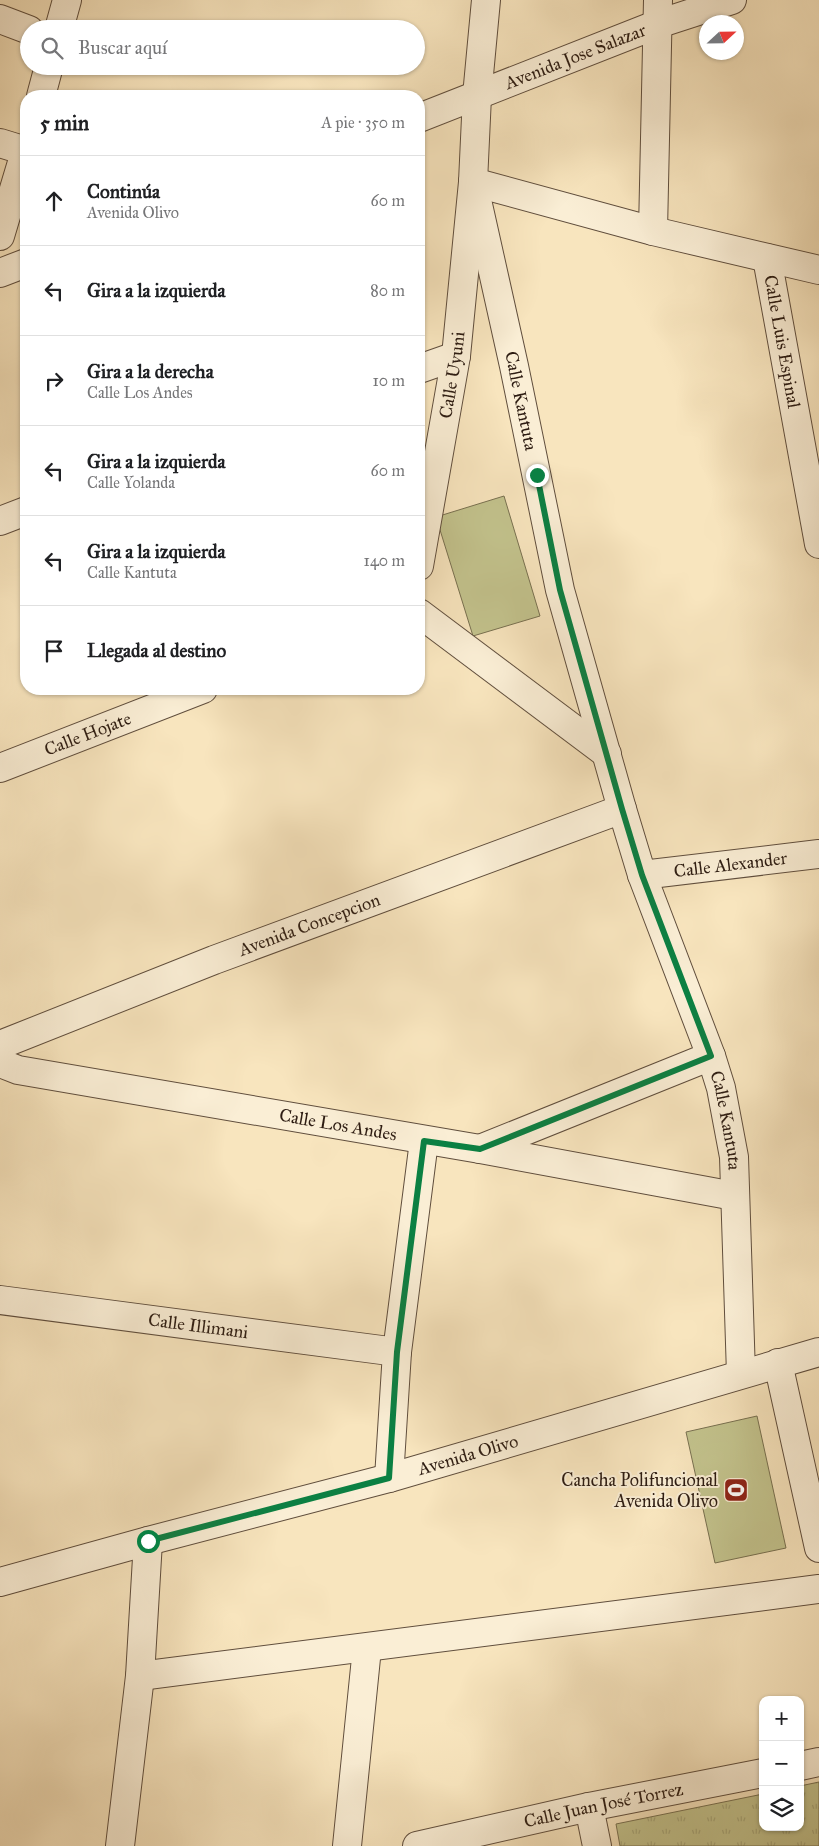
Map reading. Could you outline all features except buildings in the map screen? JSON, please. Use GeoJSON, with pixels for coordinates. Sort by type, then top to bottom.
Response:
{"type":"FeatureCollection","features":[{"type":"Feature","properties":{"kind":"street"},"geometry":{"type":"LineString","coordinates":[[61,20],[67,0]]}},
{"type":"Feature","properties":{"kind":"street"},"geometry":{"type":"LineString","coordinates":[[486,0],[476,96],[473,182],[653,231],[819,270]]}},
{"type":"Feature","properties":{"kind":"street","name":"Avenida Jose Salazar"},"geometry":{"type":"LineString","coordinates":[[425,116],[476,96],[658,12],[732,0]]}},
{"type":"Feature","properties":{"kind":"street"},"geometry":{"type":"LineString","coordinates":[[653,231],[658,12]]}},
{"type":"Feature","properties":{"kind":"street"},"geometry":{"type":"LineString","coordinates":[[0,20],[20,27]]}},
{"type":"Feature","properties":{"kind":"street"},"geometry":{"type":"LineString","coordinates":[[43,90],[47,75]]}},
{"type":"Feature","properties":{"kind":"street"},"geometry":{"type":"LineString","coordinates":[[0,143],[20,148]]}},
{"type":"Feature","properties":{"kind":"street"},"geometry":{"type":"LineString","coordinates":[[0,236],[20,170]]}},
{"type":"Feature","properties":{"kind":"street","name":"Calle Uyuni"},"geometry":{"type":"LineString","coordinates":[[425,532],[456,356],[473,182]]}},
{"type":"Feature","properties":{"kind":"street","name":"Calle Kantuta"},"geometry":{"type":"LineString","coordinates":[[473,182],[516,376],[560,590],[642,875],[711,1056],[728,1119],[734,1157],[741,1374]]}},
{"type":"Feature","properties":{"kind":"street","name":"Calle Luis Espinal"},"geometry":{"type":"LineString","coordinates":[[767,258],[819,544]]}},
{"type":"Feature","properties":{"kind":"street"},"geometry":{"type":"LineString","coordinates":[[0,273],[20,265]]}},
{"type":"Feature","properties":{"kind":"street"},"geometry":{"type":"LineString","coordinates":[[425,367],[456,356]]}},
{"type":"Feature","properties":{"kind":"street"},"geometry":{"type":"LineString","coordinates":[[0,521],[20,513]]}},
{"type":"Feature","properties":{"kind":"street"},"geometry":{"type":"LineString","coordinates":[[425,618],[607,754]]}},
{"type":"Feature","properties":{"kind":"street","name":"Calle Hojate"},"geometry":{"type":"LineString","coordinates":[[0,768],[188,695]]}},
{"type":"Feature","properties":{"kind":"street","name":"Avenida Concepcion"},"geometry":{"type":"LineString","coordinates":[[0,1045],[214,960],[622,809]]}},
{"type":"Feature","properties":{"kind":"street","name":"Calle Alexander"},"geometry":{"type":"LineString","coordinates":[[642,875],[819,854]]}},
{"type":"Feature","properties":{"kind":"street"},"geometry":{"type":"LineString","coordinates":[[480,1149],[711,1056]]}},
{"type":"Feature","properties":{"kind":"street","name":"Calle Los Andes"},"geometry":{"type":"LineString","coordinates":[[0,1063],[18,1070],[424,1141],[480,1149],[734,1196]]}},
{"type":"Feature","properties":{"kind":"street"},"geometry":{"type":"LineString","coordinates":[[389,1478],[397,1352],[424,1141]]}},
{"type":"Feature","properties":{"kind":"street","name":"Calle Illimani"},"geometry":{"type":"LineString","coordinates":[[0,1300],[397,1352]]}},
{"type":"Feature","properties":{"kind":"street","name":"Avenida Olivo"},"geometry":{"type":"LineString","coordinates":[[0,1582],[389,1478],[778,1362],[819,1352]]}},
{"type":"Feature","properties":{"kind":"street"},"geometry":{"type":"LineString","coordinates":[[778,1362],[819,1548]]}},
{"type":"Feature","properties":{"kind":"street"},"geometry":{"type":"LineString","coordinates":[[120,1846],[140,1676],[148,1541]]}},
{"type":"Feature","properties":{"kind":"street"},"geometry":{"type":"LineString","coordinates":[[140,1676],[819,1589]]}},
{"type":"Feature","properties":{"kind":"street"},"geometry":{"type":"LineString","coordinates":[[347,1846],[367,1648]]}},
{"type":"Feature","properties":{"kind":"street"},"geometry":{"type":"LineString","coordinates":[[804,1765],[819,1762]]}},
{"type":"Feature","properties":{"kind":"street","name":"Calle Juan José Torrez"},"geometry":{"type":"LineString","coordinates":[[416,1846],[589,1807],[759,1774]]}},
{"type":"Feature","properties":{"kind":"street"},"geometry":{"type":"LineString","coordinates":[[589,1807],[597,1846]]}},
{"type":"Feature","properties":{"kind":"green space"},"geometry":{"type":"Polygon","coordinates":[[[504,496],[540,616],[473,636],[436,517],[504,496]]]}},
{"type":"Feature","properties":{"kind":"green space","name":"Cancha Polifuncional Avenida Olivo"},"geometry":{"type":"Polygon","coordinates":[[[757,1416],[786,1548],[715,1563],[686,1432],[757,1416]]]}},
{"type":"Feature","properties":{"kind":"green space"},"geometry":{"type":"Polygon","coordinates":[[[819,1782],[819,1846],[620,1846],[616,1824],[759,1795],[759,1831],[804,1831],[804,1785],[819,1782]]]}},
{"type":"Feature","properties":{"kind":"place","name":"Cancha Polifuncional Avenida Olivo"},"geometry":{"type":"Point","coordinates":[736,1490]}},
{"type":"Feature","properties":{"kind":"route"},"geometry":{"type":"LineString","coordinates":[[148,1541],[389,1478],[397,1352],[424,1141],[480,1149],[711,1056],[642,875],[622,809],[560,590],[537,475]]}}]}
